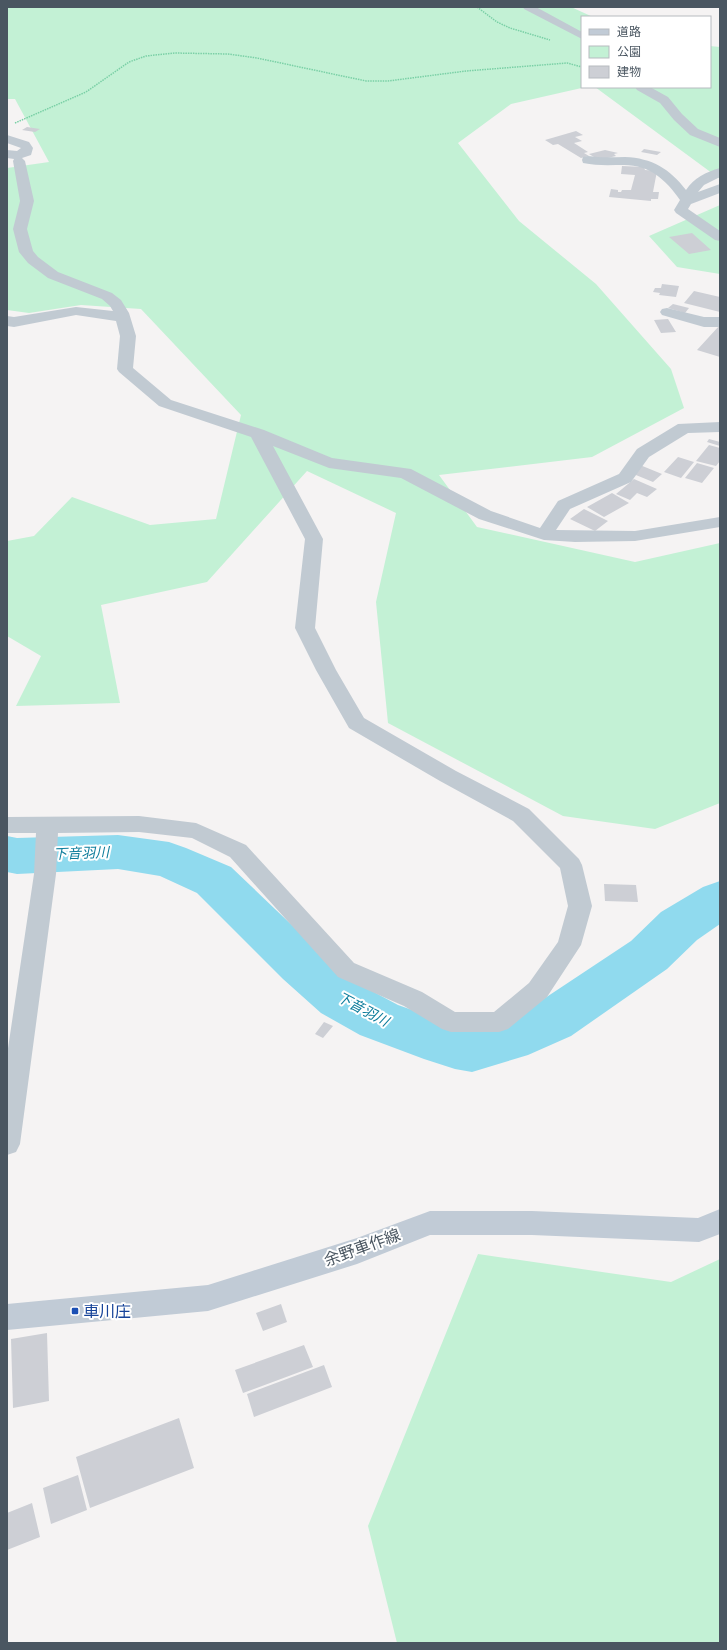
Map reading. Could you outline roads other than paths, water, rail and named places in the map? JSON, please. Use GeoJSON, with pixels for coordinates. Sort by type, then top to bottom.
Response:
{"type":"FeatureCollection","features":[{"type":"Feature","properties":{"kind":"main road","name":"余野車作線"},"geometry":{"type":"LineString","coordinates":[[7,1317],[208,1298],[357,1251],[430,1223],[532,1223],[699,1230],[720,1221]]}},
{"type":"Feature","properties":{"kind":"street"},"geometry":{"type":"LineString","coordinates":[[528,7],[581,35]]}},
{"type":"Feature","properties":{"kind":"street"},"geometry":{"type":"LineString","coordinates":[[643,88],[664,100],[678,117],[694,132],[720,143]]}},
{"type":"Feature","properties":{"kind":"street"},"geometry":{"type":"LineString","coordinates":[[12,140],[25,145],[27,148],[26,152],[13,157],[28,201],[20,229],[26,252],[33,260],[53,276],[107,296],[116,303],[123,317],[128,336],[125,370],[166,402],[258,434],[329,463],[404,473],[485,515],[544,535],[575,537],[636,536],[720,522]]}},
{"type":"Feature","properties":{"kind":"street"},"geometry":{"type":"LineString","coordinates":[[588,160],[602,163],[634,161],[652,166],[667,174],[687,201]]}},
{"type":"Feature","properties":{"kind":"street"},"geometry":{"type":"LineString","coordinates":[[720,172],[705,178],[694,186],[681,210],[720,237]]}},
{"type":"Feature","properties":{"kind":"street"},"geometry":{"type":"LineString","coordinates":[[687,201],[720,188]]}},
{"type":"Feature","properties":{"kind":"street"},"geometry":{"type":"LineString","coordinates":[[7,321],[14,322],[76,311],[123,317]]}},
{"type":"Feature","properties":{"kind":"street"},"geometry":{"type":"LineString","coordinates":[[667,312],[704,322],[720,322]]}},
{"type":"Feature","properties":{"kind":"street"},"geometry":{"type":"LineString","coordinates":[[544,535],[564,505],[625,478],[643,453],[684,428],[720,427]]}},
{"type":"Feature","properties":{"kind":"street"},"geometry":{"type":"LineString","coordinates":[[7,825],[139,824],[196,832],[238,851],[346,970],[413,999],[451,1022],[499,1022],[538,990],[569,945],[580,906],[571,865],[521,815],[448,776],[356,722],[326,670],[305,628],[314,539],[258,434]]}},
{"type":"Feature","properties":{"kind":"street"},"geometry":{"type":"LineString","coordinates":[[7,1144],[45,874],[47,825]]}},
{"type":"Feature","properties":{"kind":"waterway","name":"下音羽川"},"geometry":{"type":"LineString","coordinates":[[7,854],[17,856],[118,852],[169,860],[214,880],[301,965],[339,998],[379,1020],[424,1037],[455,1047],[472,1050],[509,1040],[552,1021],[649,955],[679,926],[720,900]]}},
{"type":"Feature","properties":{"kind":"place","name":"車川庄"},"geometry":{"type":"Point","coordinates":[75,1311]}}]}
